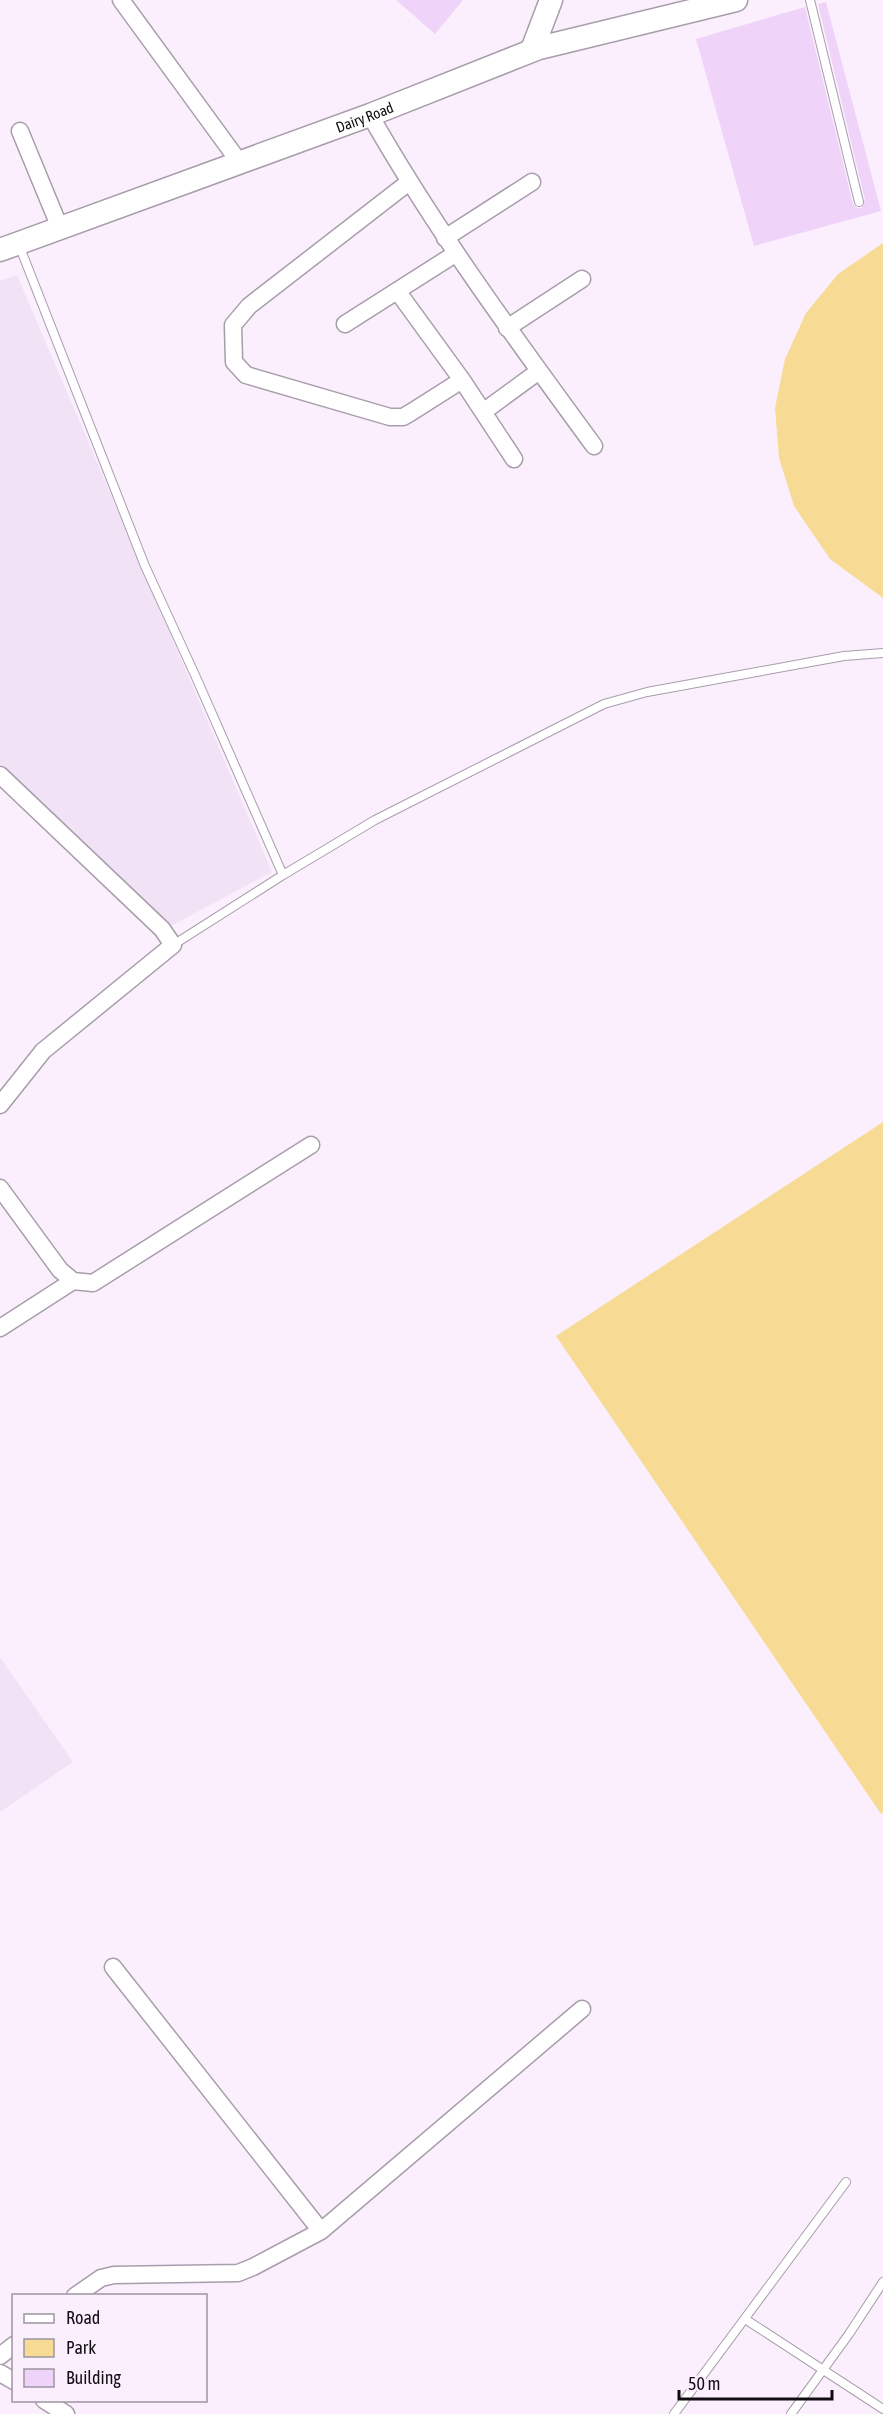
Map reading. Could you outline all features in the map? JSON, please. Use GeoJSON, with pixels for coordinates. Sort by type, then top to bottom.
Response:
{"type":"FeatureCollection","features":[{"type":"Feature","properties":{"kind":"street"},"geometry":{"type":"LineString","coordinates":[[121,0],[240,163]]}},
{"type":"Feature","properties":{"kind":"street"},"geometry":{"type":"LineString","coordinates":[[532,50],[552,0]]}},
{"type":"Feature","properties":{"kind":"street","name":"Dairy Road"},"geometry":{"type":"LineString","coordinates":[[9,247],[370,115],[532,50],[736,0]]}},
{"type":"Feature","properties":{"kind":"street"},"geometry":{"type":"LineString","coordinates":[[370,115],[455,254],[594,446]]}},
{"type":"Feature","properties":{"kind":"street"},"geometry":{"type":"LineString","coordinates":[[20,131],[60,228]]}},
{"type":"Feature","properties":{"kind":"street"},"geometry":{"type":"LineString","coordinates":[[409,182],[249,306],[233,325],[234,362],[246,375],[390,417],[403,417],[462,380]]}},
{"type":"Feature","properties":{"kind":"street"},"geometry":{"type":"LineString","coordinates":[[445,238],[532,182]]}},
{"type":"Feature","properties":{"kind":"street"},"geometry":{"type":"LineString","coordinates":[[345,324],[455,254]]}},
{"type":"Feature","properties":{"kind":"street"},"geometry":{"type":"LineString","coordinates":[[507,328],[582,279]]}},
{"type":"Feature","properties":{"kind":"street"},"geometry":{"type":"LineString","coordinates":[[398,292],[462,380],[514,459]]}},
{"type":"Feature","properties":{"kind":"street"},"geometry":{"type":"LineString","coordinates":[[483,412],[539,371]]}},
{"type":"Feature","properties":{"kind":"street"},"geometry":{"type":"LineString","coordinates":[[0,775],[162,929],[173,945],[43,1051],[0,1105]]}},
{"type":"Feature","properties":{"kind":"street"},"geometry":{"type":"LineString","coordinates":[[0,1188],[60,1270],[73,1281],[93,1283],[310,1145]]}},
{"type":"Feature","properties":{"kind":"street"},"geometry":{"type":"LineString","coordinates":[[0,1328],[73,1281]]}},
{"type":"Feature","properties":{"kind":"street"},"geometry":{"type":"LineString","coordinates":[[113,1967],[321,2231]]}},
{"type":"Feature","properties":{"kind":"street"},"geometry":{"type":"LineString","coordinates":[[77,2294],[101,2278],[114,2275],[238,2273],[321,2231],[582,2009]]}},
{"type":"Feature","properties":{"kind":"street"},"geometry":{"type":"LineString","coordinates":[[0,2356],[12,2347]]}},
{"type":"Feature","properties":{"kind":"street"},"geometry":{"type":"LineString","coordinates":[[47,2402],[66,2414]]}},
{"type":"Feature","properties":{"kind":"lane"},"geometry":{"type":"LineString","coordinates":[[810,0],[859,202]]}},
{"type":"Feature","properties":{"kind":"lane"},"geometry":{"type":"LineString","coordinates":[[9,247],[145,566],[283,875]]}},
{"type":"Feature","properties":{"kind":"lane"},"geometry":{"type":"LineString","coordinates":[[173,945],[375,820],[604,704],[647,693],[844,656],[883,653]]}},
{"type":"Feature","properties":{"kind":"lane"},"geometry":{"type":"LineString","coordinates":[[675,2414],[846,2182]]}},
{"type":"Feature","properties":{"kind":"lane"},"geometry":{"type":"LineString","coordinates":[[791,2414],[824,2370],[883,2282]]}},
{"type":"Feature","properties":{"kind":"lane"},"geometry":{"type":"LineString","coordinates":[[745,2319],[883,2409]]}},
{"type":"Feature","properties":{"kind":"shaded area"},"geometry":{"type":"Polygon","coordinates":[[[17,275],[272,872],[169,927],[0,764],[0,281],[17,275]]]}},
{"type":"Feature","properties":{"kind":"shaded area"},"geometry":{"type":"Polygon","coordinates":[[[0,1657],[73,1762],[0,1812],[0,1657]]]}},
{"type":"Feature","properties":{"kind":"green space"},"geometry":{"type":"Polygon","coordinates":[[[883,243],[883,598],[830,559],[794,506],[779,458],[775,408],[785,359],[806,313],[838,274],[883,243]]]}},
{"type":"Feature","properties":{"kind":"green space"},"geometry":{"type":"Polygon","coordinates":[[[883,1122],[883,1812],[881,1814],[556,1336],[883,1122]]]}},
{"type":"Feature","properties":{"kind":"building"},"geometry":{"type":"Polygon","coordinates":[[[396,0],[463,0],[435,34],[396,0]]]}},
{"type":"Feature","properties":{"kind":"building"},"geometry":{"type":"Polygon","coordinates":[[[826,2],[881,211],[754,246],[696,39],[805,7],[853,204],[861,208],[865,200],[818,4],[826,2]]]}}]}
